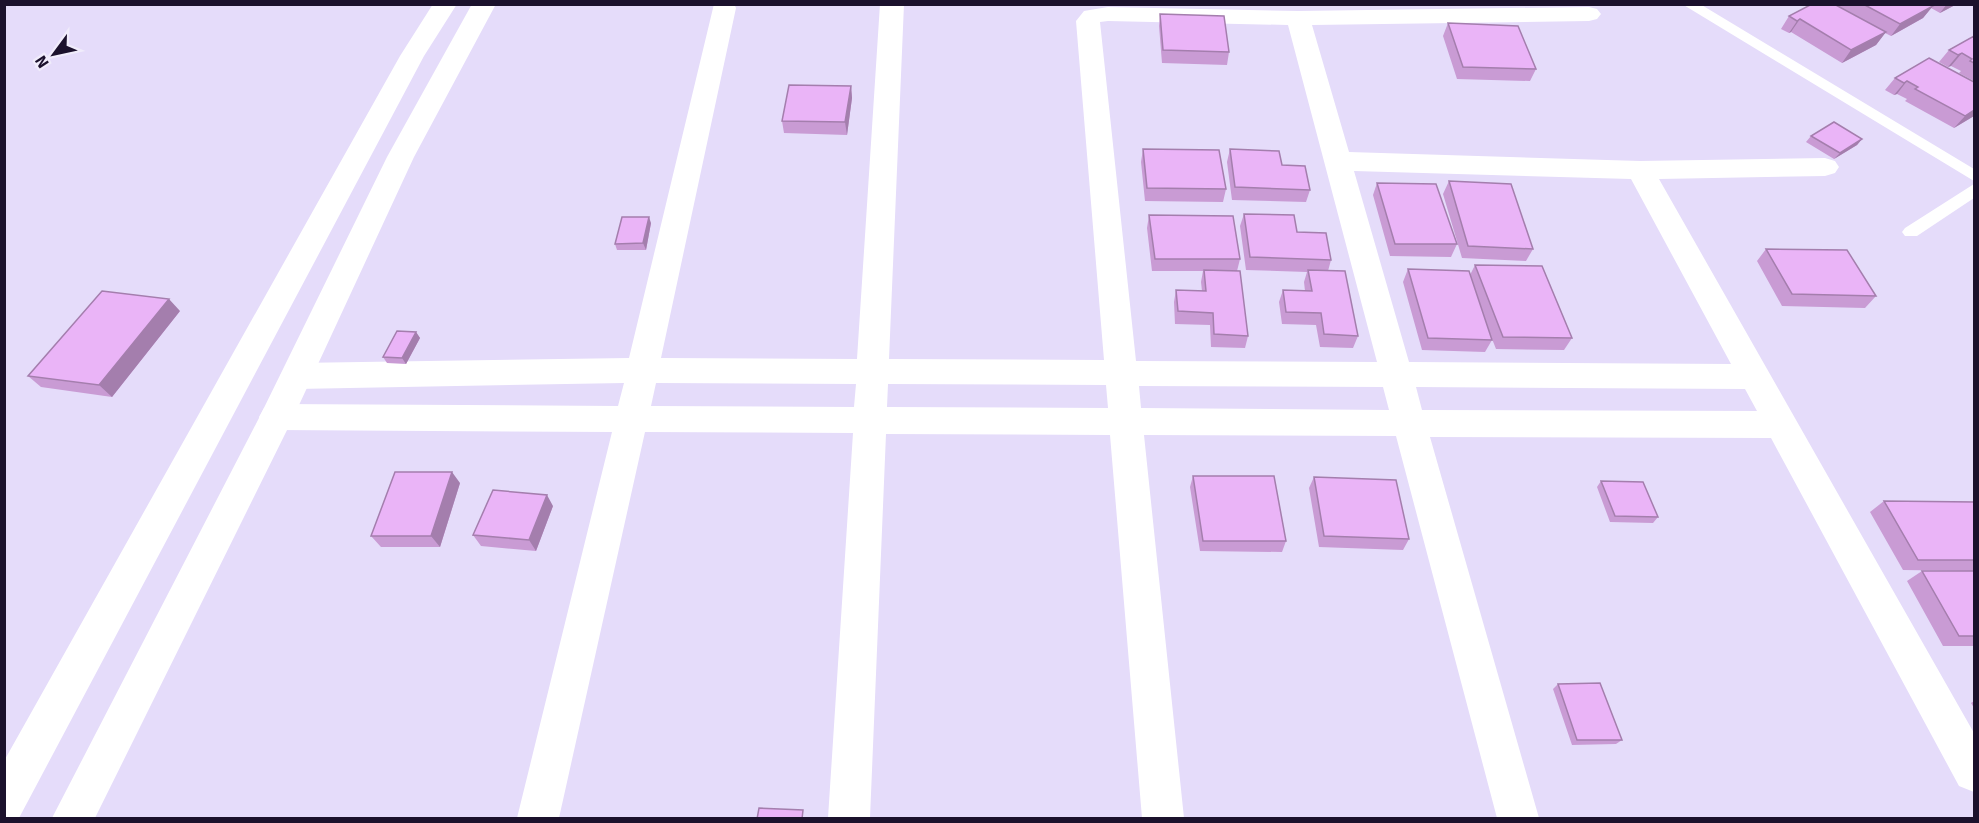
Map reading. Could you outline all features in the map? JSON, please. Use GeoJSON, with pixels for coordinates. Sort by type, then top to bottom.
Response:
{"type":"FeatureCollection","features":[{"type":"Feature","properties":{"kind":"street"},"geometry":{"type":"LineString","coordinates":[[4,803],[412,56],[445,4]]}},
{"type":"Feature","properties":{"kind":"street"},"geometry":{"type":"LineString","coordinates":[[73,819],[276,417],[419,119],[454,53],[484,4]]}},
{"type":"Feature","properties":{"kind":"street"},"geometry":{"type":"LineString","coordinates":[[849,819],[872,419],[892,4]]}},
{"type":"Feature","properties":{"kind":"street"},"geometry":{"type":"LineString","coordinates":[[538,819],[724,8]]}},
{"type":"Feature","properties":{"kind":"street"},"geometry":{"type":"LineString","coordinates":[[1163,819],[1088,21],[1093,16],[1108,14],[1298,18],[1589,14]]}},
{"type":"Feature","properties":{"kind":"street"},"geometry":{"type":"LineString","coordinates":[[1298,18],[1518,819]]}},
{"type":"Feature","properties":{"kind":"street"},"geometry":{"type":"LineString","coordinates":[[1336,161],[1640,170],[1825,167]]}},
{"type":"Feature","properties":{"kind":"street"},"geometry":{"type":"LineString","coordinates":[[1640,170],[1974,772]]}},
{"type":"Feature","properties":{"kind":"street"},"geometry":{"type":"LineString","coordinates":[[296,376],[642,370],[1755,377]]}},
{"type":"Feature","properties":{"kind":"street"},"geometry":{"type":"LineString","coordinates":[[276,417],[632,417],[1782,425]]}},
{"type":"Feature","properties":{"kind":"lane"},"geometry":{"type":"LineString","coordinates":[[1693,5],[1974,176]]}},
{"type":"Feature","properties":{"kind":"lane"},"geometry":{"type":"LineString","coordinates":[[1911,232],[1974,190]]}},
{"type":"Feature","properties":{"kind":"building"},"geometry":{"type":"Polygon","coordinates":[[[1812,4],[1834,4],[1886,32],[1851,50],[1800,19],[1797,21],[1789,16],[1812,4]]]}},
{"type":"Feature","properties":{"kind":"building"},"geometry":{"type":"Polygon","coordinates":[[[1863,4],[1930,4],[1933,6],[1900,24],[1863,4]]]}},
{"type":"Feature","properties":{"kind":"building"},"geometry":{"type":"Polygon","coordinates":[[[1160,14],[1224,16],[1229,52],[1163,50],[1160,14]]]}},
{"type":"Feature","properties":{"kind":"building"},"geometry":{"type":"Polygon","coordinates":[[[1448,23],[1518,26],[1536,69],[1463,67],[1448,23]]]}},
{"type":"Feature","properties":{"kind":"building"},"geometry":{"type":"Polygon","coordinates":[[[1974,36],[1974,63],[1962,53],[1958,55],[1949,50],[1974,36]]]}},
{"type":"Feature","properties":{"kind":"building"},"geometry":{"type":"Polygon","coordinates":[[[1929,58],[1974,82],[1974,110],[1965,116],[1915,89],[1918,87],[1907,81],[1904,83],[1895,78],[1929,58]]]}},
{"type":"Feature","properties":{"kind":"building"},"geometry":{"type":"Polygon","coordinates":[[[789,85],[851,86],[845,122],[782,121],[789,85]]]}},
{"type":"Feature","properties":{"kind":"building"},"geometry":{"type":"Polygon","coordinates":[[[1834,122],[1862,139],[1840,153],[1811,136],[1834,122]]]}},
{"type":"Feature","properties":{"kind":"building"},"geometry":{"type":"Polygon","coordinates":[[[1143,149],[1219,150],[1226,189],[1147,188],[1143,149]]]}},
{"type":"Feature","properties":{"kind":"building"},"geometry":{"type":"Polygon","coordinates":[[[1230,149],[1279,151],[1282,165],[1305,166],[1310,190],[1235,187],[1230,149]]]}},
{"type":"Feature","properties":{"kind":"building"},"geometry":{"type":"Polygon","coordinates":[[[1449,181],[1511,184],[1533,249],[1468,246],[1449,181]]]}},
{"type":"Feature","properties":{"kind":"building"},"geometry":{"type":"Polygon","coordinates":[[[1377,183],[1436,184],[1457,244],[1395,244],[1377,183]]]}},
{"type":"Feature","properties":{"kind":"building"},"geometry":{"type":"Polygon","coordinates":[[[1244,214],[1294,215],[1297,232],[1326,233],[1331,260],[1250,257],[1244,214]]]}},
{"type":"Feature","properties":{"kind":"building"},"geometry":{"type":"Polygon","coordinates":[[[1149,215],[1233,216],[1240,259],[1155,259],[1149,215]]]}},
{"type":"Feature","properties":{"kind":"building"},"geometry":{"type":"Polygon","coordinates":[[[622,217],[649,217],[643,243],[615,244],[622,217]]]}},
{"type":"Feature","properties":{"kind":"building"},"geometry":{"type":"Polygon","coordinates":[[[1766,249],[1847,250],[1876,296],[1792,294],[1766,249]]]}},
{"type":"Feature","properties":{"kind":"building"},"geometry":{"type":"Polygon","coordinates":[[[1475,265],[1542,266],[1572,338],[1503,337],[1475,265]]]}},
{"type":"Feature","properties":{"kind":"building"},"geometry":{"type":"Polygon","coordinates":[[[1408,269],[1469,271],[1492,340],[1428,338],[1408,269]]]}},
{"type":"Feature","properties":{"kind":"building"},"geometry":{"type":"Polygon","coordinates":[[[1204,270],[1240,271],[1248,336],[1214,334],[1213,313],[1178,311],[1176,290],[1206,291],[1204,270]]]}},
{"type":"Feature","properties":{"kind":"building"},"geometry":{"type":"Polygon","coordinates":[[[1308,270],[1345,271],[1358,336],[1324,334],[1321,313],[1286,312],[1283,290],[1312,291],[1308,270]]]}},
{"type":"Feature","properties":{"kind":"building"},"geometry":{"type":"Polygon","coordinates":[[[102,291],[169,299],[99,385],[28,376],[102,291]]]}},
{"type":"Feature","properties":{"kind":"building"},"geometry":{"type":"Polygon","coordinates":[[[397,331],[416,332],[402,358],[383,357],[397,331]]]}},
{"type":"Feature","properties":{"kind":"building"},"geometry":{"type":"Polygon","coordinates":[[[395,472],[452,472],[431,536],[371,536],[395,472]]]}},
{"type":"Feature","properties":{"kind":"building"},"geometry":{"type":"Polygon","coordinates":[[[1193,476],[1274,476],[1286,541],[1203,541],[1193,476]]]}},
{"type":"Feature","properties":{"kind":"building"},"geometry":{"type":"Polygon","coordinates":[[[1314,477],[1396,480],[1409,539],[1324,536],[1314,477]]]}},
{"type":"Feature","properties":{"kind":"building"},"geometry":{"type":"Polygon","coordinates":[[[1601,481],[1643,482],[1658,517],[1615,516],[1601,481]]]}},
{"type":"Feature","properties":{"kind":"building"},"geometry":{"type":"Polygon","coordinates":[[[493,490],[547,495],[529,540],[473,535],[493,490]]]}},
{"type":"Feature","properties":{"kind":"building"},"geometry":{"type":"Polygon","coordinates":[[[1884,501],[1974,502],[1974,560],[1918,560],[1884,501]]]}},
{"type":"Feature","properties":{"kind":"building"},"geometry":{"type":"Polygon","coordinates":[[[1922,571],[1974,571],[1974,636],[1959,636],[1922,571]]]}},
{"type":"Feature","properties":{"kind":"building"},"geometry":{"type":"Polygon","coordinates":[[[1600,683],[1622,740],[1577,740],[1558,684],[1600,683]]]}},
{"type":"Feature","properties":{"kind":"building"},"geometry":{"type":"Polygon","coordinates":[[[759,808],[803,810],[802,819],[757,819],[759,808]]]}}]}
